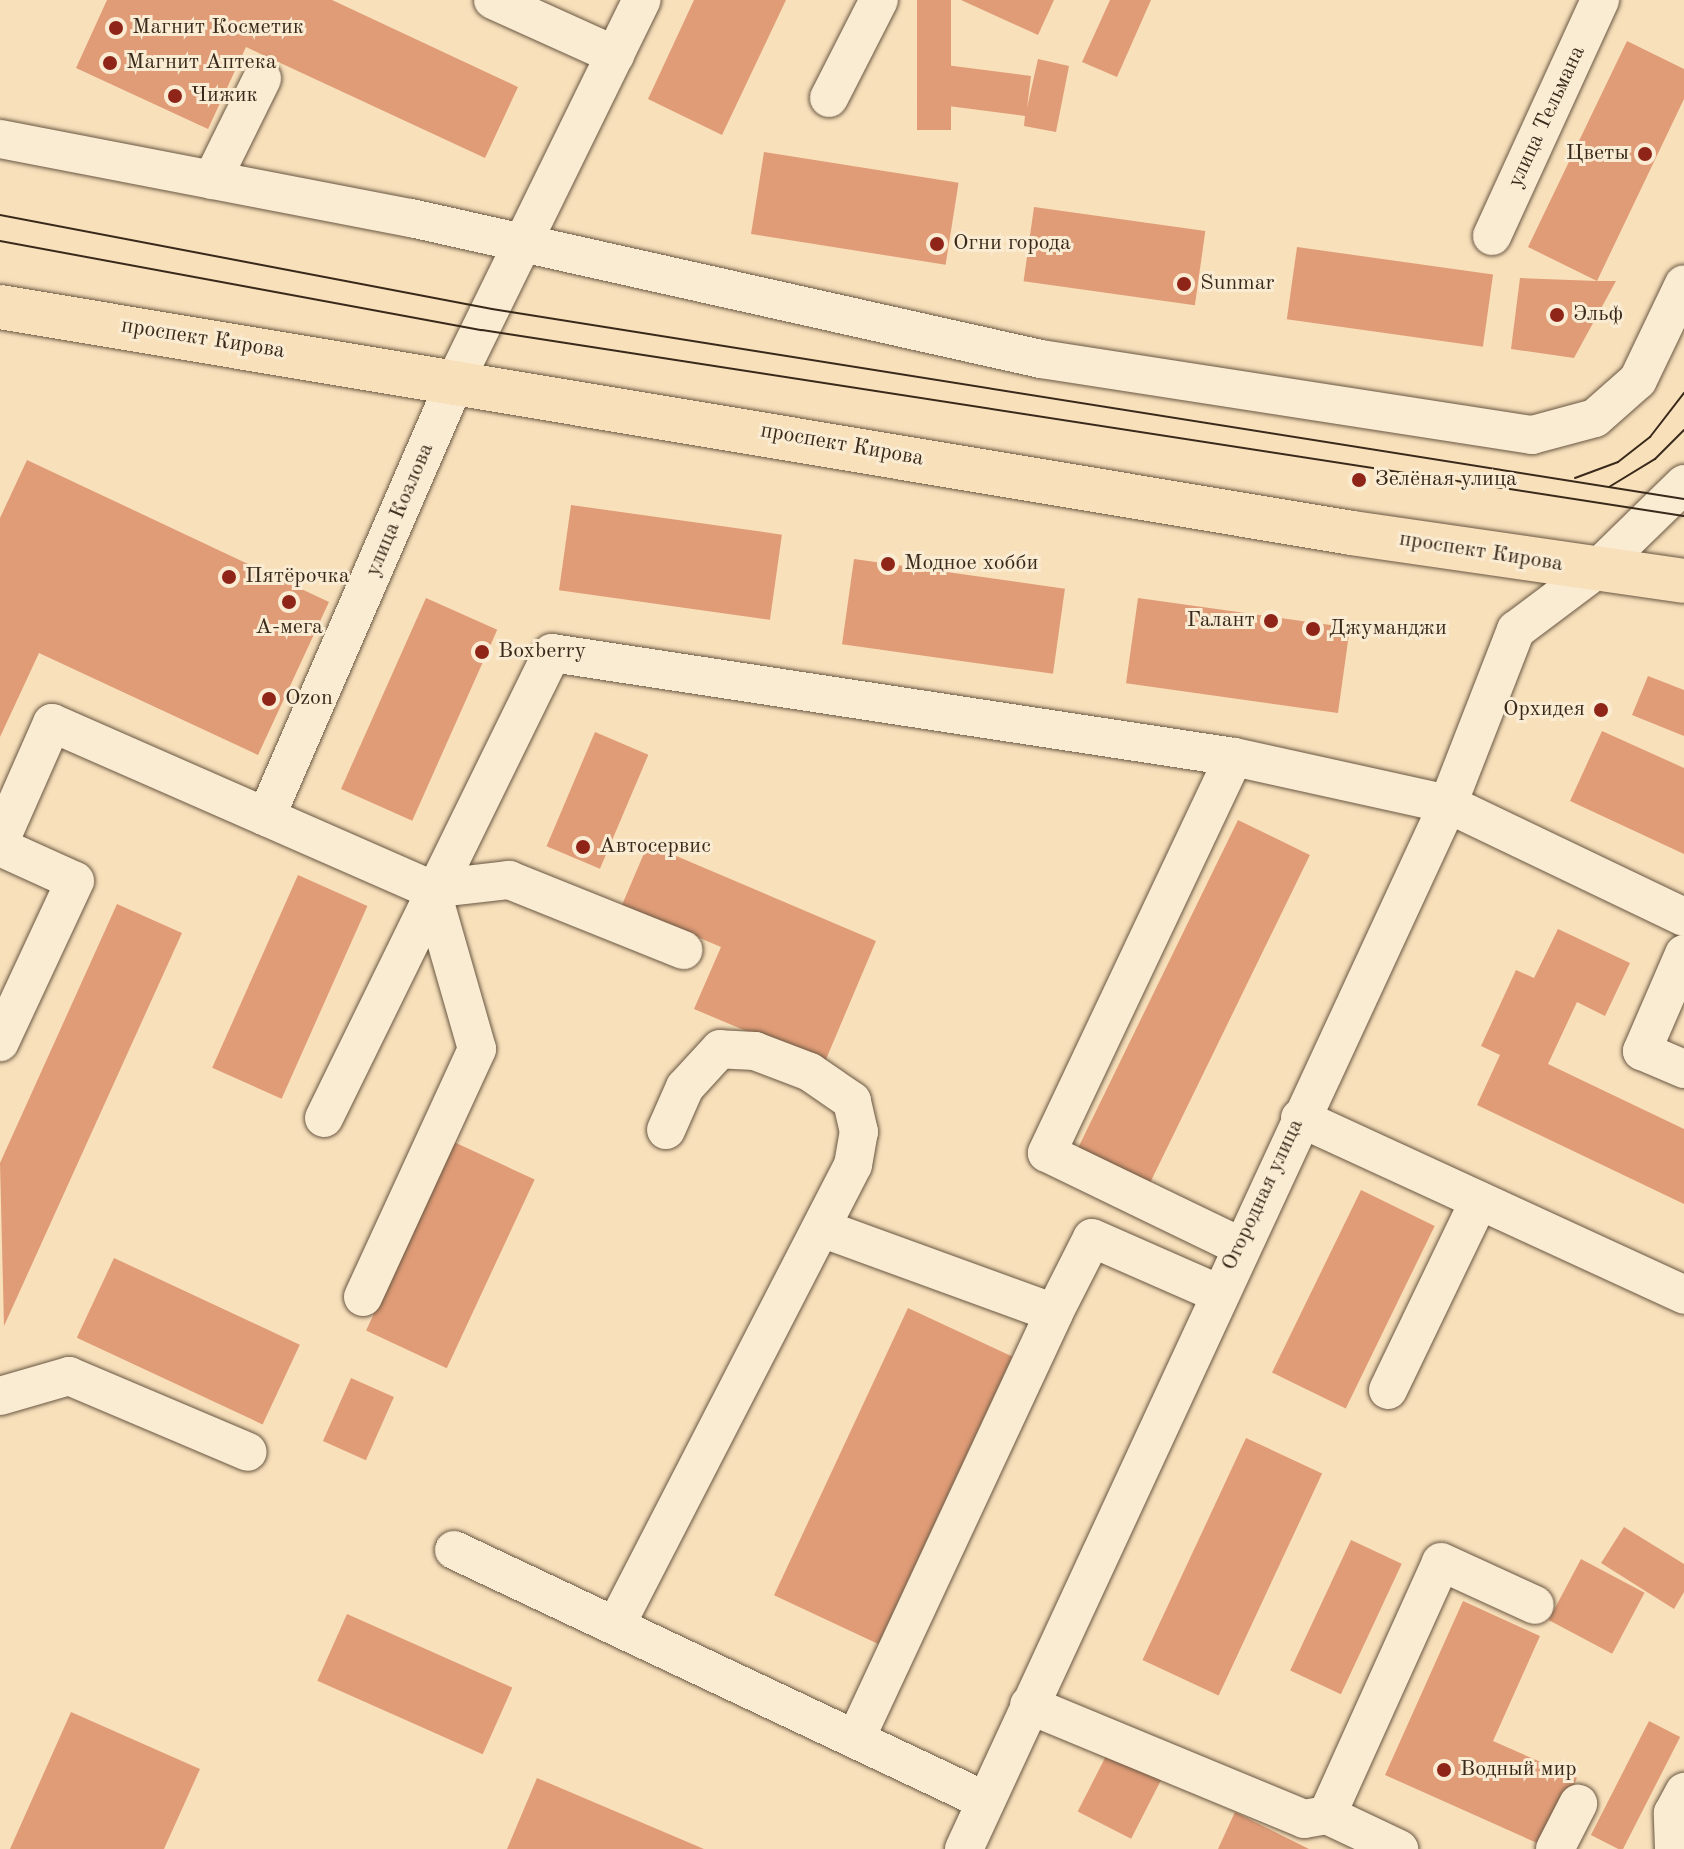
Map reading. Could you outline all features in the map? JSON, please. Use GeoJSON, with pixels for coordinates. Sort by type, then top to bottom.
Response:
{"type":"FeatureCollection","features":[{"type":"Feature","properties":{"kind":"main road","name":"проспект Кирова"},"geometry":{"type":"LineString","coordinates":[[3,317],[456,379],[1596,570],[1684,581]]}},
{"type":"Feature","properties":{"kind":"street"},"geometry":{"type":"LineString","coordinates":[[493,0],[615,55]]}},
{"type":"Feature","properties":{"kind":"street"},"geometry":{"type":"LineString","coordinates":[[525,243],[642,0]]}},
{"type":"Feature","properties":{"kind":"street"},"geometry":{"type":"LineString","coordinates":[[829,98],[879,0]]}},
{"type":"Feature","properties":{"kind":"street","name":"улица Тельмана"},"geometry":{"type":"LineString","coordinates":[[1492,236],[1600,0]]}},
{"type":"Feature","properties":{"kind":"street"},"geometry":{"type":"LineString","coordinates":[[212,180],[262,79]]}},
{"type":"Feature","properties":{"kind":"street"},"geometry":{"type":"LineString","coordinates":[[0,139],[525,243],[1041,359],[1532,435],[1595,418],[1638,380],[1684,284]]}},
{"type":"Feature","properties":{"kind":"street","name":"улица Козлова"},"geometry":{"type":"LineString","coordinates":[[266,817],[456,379],[525,243]]}},
{"type":"Feature","properties":{"kind":"street"},"geometry":{"type":"LineString","coordinates":[[1596,570],[1684,484]]}},
{"type":"Feature","properties":{"kind":"street","name":"Огородная улица"},"geometry":{"type":"LineString","coordinates":[[964,1849],[1217,1293],[1448,804],[1516,630],[1596,570]]}},
{"type":"Feature","properties":{"kind":"street"},"geometry":{"type":"LineString","coordinates":[[324,1118],[431,889],[552,653],[1234,757],[1448,804],[1684,917]]}},
{"type":"Feature","properties":{"kind":"street"},"geometry":{"type":"LineString","coordinates":[[0,1042],[75,881],[0,844],[52,723],[431,889],[509,880],[683,950]]}},
{"type":"Feature","properties":{"kind":"street"},"geometry":{"type":"LineString","coordinates":[[1234,757],[1047,1153],[1239,1246]]}},
{"type":"Feature","properties":{"kind":"street"},"geometry":{"type":"LineString","coordinates":[[363,1297],[477,1049],[431,889]]}},
{"type":"Feature","properties":{"kind":"street"},"geometry":{"type":"LineString","coordinates":[[1684,954],[1642,1051],[1684,1069]]}},
{"type":"Feature","properties":{"kind":"street"},"geometry":{"type":"LineString","coordinates":[[616,1625],[853,1165],[859,1132],[852,1101],[810,1072],[755,1051],[720,1049],[685,1087],[666,1130]]}},
{"type":"Feature","properties":{"kind":"street"},"geometry":{"type":"LineString","coordinates":[[1300,1118],[1684,1295]]}},
{"type":"Feature","properties":{"kind":"street"},"geometry":{"type":"LineString","coordinates":[[1388,1390],[1479,1201]]}},
{"type":"Feature","properties":{"kind":"street"},"geometry":{"type":"LineString","coordinates":[[821,1228],[1054,1313]]}},
{"type":"Feature","properties":{"kind":"street"},"geometry":{"type":"LineString","coordinates":[[856,1738],[1092,1238],[1217,1293]]}},
{"type":"Feature","properties":{"kind":"street"},"geometry":{"type":"LineString","coordinates":[[0,1396],[69,1376],[248,1452]]}},
{"type":"Feature","properties":{"kind":"street"},"geometry":{"type":"LineString","coordinates":[[454,1550],[986,1801]]}},
{"type":"Feature","properties":{"kind":"street"},"geometry":{"type":"LineString","coordinates":[[1327,1815],[1441,1562],[1535,1605]]}},
{"type":"Feature","properties":{"kind":"street"},"geometry":{"type":"LineString","coordinates":[[1029,1705],[1304,1819],[1327,1815],[1399,1849]]}},
{"type":"Feature","properties":{"kind":"street"},"geometry":{"type":"LineString","coordinates":[[1674,1849],[1673,1813],[1684,1792]]}},
{"type":"Feature","properties":{"kind":"street"},"geometry":{"type":"LineString","coordinates":[[1555,1849],[1578,1804]]}},
{"type":"Feature","properties":{"kind":"building"},"geometry":{"type":"Polygon","coordinates":[[[107,0],[332,0],[518,87],[485,158],[246,47],[208,129],[76,68],[107,0]]]}},
{"type":"Feature","properties":{"kind":"building"},"geometry":{"type":"Polygon","coordinates":[[[694,0],[786,0],[722,135],[648,99],[694,0]]]}},
{"type":"Feature","properties":{"kind":"building"},"geometry":{"type":"Polygon","coordinates":[[[917,0],[951,0],[951,130],[917,130],[917,0]]]}},
{"type":"Feature","properties":{"kind":"building"},"geometry":{"type":"Polygon","coordinates":[[[961,0],[1054,0],[1038,35],[961,0]]]}},
{"type":"Feature","properties":{"kind":"building"},"geometry":{"type":"Polygon","coordinates":[[[1110,0],[1151,0],[1117,77],[1082,62],[1110,0]]]}},
{"type":"Feature","properties":{"kind":"building"},"geometry":{"type":"Polygon","coordinates":[[[1627,41],[1684,69],[1684,99],[1597,281],[1528,247],[1627,41]]]}},
{"type":"Feature","properties":{"kind":"building"},"geometry":{"type":"Polygon","coordinates":[[[1038,59],[1069,66],[1056,132],[1024,126],[1025,116],[917,102],[922,62],[1031,76],[1027,108],[1038,59]]]}},
{"type":"Feature","properties":{"kind":"building"},"geometry":{"type":"Polygon","coordinates":[[[764,152],[959,183],[946,265],[751,234],[764,152]]]}},
{"type":"Feature","properties":{"kind":"building"},"geometry":{"type":"Polygon","coordinates":[[[1034,207],[1205,231],[1195,305],[1024,281],[1034,207]]]}},
{"type":"Feature","properties":{"kind":"building"},"geometry":{"type":"Polygon","coordinates":[[[1297,247],[1493,275],[1483,347],[1287,319],[1297,247]]]}},
{"type":"Feature","properties":{"kind":"building","name":"Эльф"},"geometry":{"type":"Polygon","coordinates":[[[1520,278],[1616,281],[1574,358],[1511,349],[1520,278]]]}},
{"type":"Feature","properties":{"kind":"building"},"geometry":{"type":"Polygon","coordinates":[[[27,460],[329,602],[258,755],[39,653],[0,737],[0,518],[27,460]]]}},
{"type":"Feature","properties":{"kind":"building"},"geometry":{"type":"Polygon","coordinates":[[[571,505],[782,535],[770,620],[559,590],[571,505]]]}},
{"type":"Feature","properties":{"kind":"building"},"geometry":{"type":"Polygon","coordinates":[[[854,559],[1065,589],[1053,674],[842,644],[854,559]]]}},
{"type":"Feature","properties":{"kind":"building"},"geometry":{"type":"Polygon","coordinates":[[[426,598],[497,630],[412,821],[341,789],[426,598]]]}},
{"type":"Feature","properties":{"kind":"building"},"geometry":{"type":"Polygon","coordinates":[[[1138,598],[1350,628],[1338,713],[1126,683],[1138,598]]]}},
{"type":"Feature","properties":{"kind":"building"},"geometry":{"type":"Polygon","coordinates":[[[1648,676],[1684,690],[1684,736],[1632,715],[1648,676]]]}},
{"type":"Feature","properties":{"kind":"building"},"geometry":{"type":"Polygon","coordinates":[[[1602,731],[1684,768],[1684,854],[1570,801],[1602,731]]]}},
{"type":"Feature","properties":{"kind":"building"},"geometry":{"type":"Polygon","coordinates":[[[595,732],[648,755],[600,869],[547,846],[595,732]]]}},
{"type":"Feature","properties":{"kind":"building"},"geometry":{"type":"Polygon","coordinates":[[[1238,820],[1310,855],[1149,1184],[1078,1149],[1238,820]]]}},
{"type":"Feature","properties":{"kind":"building"},"geometry":{"type":"Polygon","coordinates":[[[648,844],[876,941],[824,1064],[694,1009],[721,947],[622,905],[648,844]]]}},
{"type":"Feature","properties":{"kind":"building"},"geometry":{"type":"Polygon","coordinates":[[[298,875],[367,906],[282,1099],[212,1068],[298,875]]]}},
{"type":"Feature","properties":{"kind":"building"},"geometry":{"type":"Polygon","coordinates":[[[117,904],[182,933],[4,1326],[0,1163],[117,904]]]}},
{"type":"Feature","properties":{"kind":"building"},"geometry":{"type":"Polygon","coordinates":[[[1558,929],[1630,963],[1605,1016],[1577,1002],[1548,1064],[1684,1129],[1684,1204],[1477,1105],[1500,1055],[1481,1046],[1516,970],[1534,978],[1558,929]]]}},
{"type":"Feature","properties":{"kind":"building"},"geometry":{"type":"Polygon","coordinates":[[[454,1142],[535,1180],[447,1368],[366,1331],[454,1142]]]}},
{"type":"Feature","properties":{"kind":"building"},"geometry":{"type":"Polygon","coordinates":[[[1361,1190],[1435,1226],[1346,1408],[1272,1372],[1361,1190]]]}},
{"type":"Feature","properties":{"kind":"building"},"geometry":{"type":"Polygon","coordinates":[[[114,1258],[300,1345],[263,1424],[77,1338],[114,1258]]]}},
{"type":"Feature","properties":{"kind":"building"},"geometry":{"type":"Polygon","coordinates":[[[908,1308],[1012,1357],[878,1644],[774,1595],[908,1308]]]}},
{"type":"Feature","properties":{"kind":"building"},"geometry":{"type":"Polygon","coordinates":[[[351,1378],[394,1397],[366,1460],[323,1441],[351,1378]]]}},
{"type":"Feature","properties":{"kind":"building"},"geometry":{"type":"Polygon","coordinates":[[[1246,1438],[1322,1473],[1219,1696],[1142,1660],[1246,1438]]]}},
{"type":"Feature","properties":{"kind":"building"},"geometry":{"type":"Polygon","coordinates":[[[1624,1527],[1684,1564],[1684,1592],[1674,1609],[1601,1563],[1624,1527]]]}},
{"type":"Feature","properties":{"kind":"building"},"geometry":{"type":"Polygon","coordinates":[[[1351,1540],[1402,1564],[1341,1694],[1290,1671],[1351,1540]]]}},
{"type":"Feature","properties":{"kind":"building"},"geometry":{"type":"Polygon","coordinates":[[[1581,1559],[1645,1593],[1612,1654],[1549,1620],[1581,1559]]]}},
{"type":"Feature","properties":{"kind":"building"},"geometry":{"type":"Polygon","coordinates":[[[1463,1601],[1540,1636],[1493,1741],[1577,1778],[1546,1847],[1385,1775],[1463,1601]]]}},
{"type":"Feature","properties":{"kind":"building"},"geometry":{"type":"Polygon","coordinates":[[[347,1614],[512,1688],[483,1754],[317,1681],[347,1614]]]}},
{"type":"Feature","properties":{"kind":"building"},"geometry":{"type":"Polygon","coordinates":[[[71,1712],[200,1769],[164,1849],[10,1849],[71,1712]]]}},
{"type":"Feature","properties":{"kind":"building"},"geometry":{"type":"Polygon","coordinates":[[[1649,1721],[1680,1737],[1623,1849],[1591,1835],[1649,1721]]]}},
{"type":"Feature","properties":{"kind":"building"},"geometry":{"type":"Polygon","coordinates":[[[1109,1750],[1162,1777],[1131,1839],[1078,1811],[1109,1750]]]}},
{"type":"Feature","properties":{"kind":"building"},"geometry":{"type":"Polygon","coordinates":[[[537,1778],[704,1849],[507,1849],[537,1778]]]}},
{"type":"Feature","properties":{"kind":"building"},"geometry":{"type":"Polygon","coordinates":[[[1235,1812],[1309,1849],[1218,1849],[1235,1812]]]}},
{"type":"Feature","properties":{"kind":"tram line"},"geometry":{"type":"LineString","coordinates":[[0,215],[492,309],[1684,499]]}},
{"type":"Feature","properties":{"kind":"tram line"},"geometry":{"type":"LineString","coordinates":[[0,241],[482,330],[1684,516]]}},
{"type":"Feature","properties":{"kind":"tram line"},"geometry":{"type":"LineString","coordinates":[[1575,478],[1618,462],[1650,437],[1684,393]]}},
{"type":"Feature","properties":{"kind":"tram line"},"geometry":{"type":"LineString","coordinates":[[1609,487],[1655,459],[1684,430]]}},
{"type":"Feature","properties":{"kind":"place","name":"Магнит Косметик"},"geometry":{"type":"Point","coordinates":[116,28]}},
{"type":"Feature","properties":{"kind":"place","name":"Магнит Аптека"},"geometry":{"type":"Point","coordinates":[110,63]}},
{"type":"Feature","properties":{"kind":"place","name":"Чижик"},"geometry":{"type":"Point","coordinates":[175,96]}},
{"type":"Feature","properties":{"kind":"place","name":"Цветы"},"geometry":{"type":"Point","coordinates":[1645,154]}},
{"type":"Feature","properties":{"kind":"place","name":"Огни города"},"geometry":{"type":"Point","coordinates":[937,244]}},
{"type":"Feature","properties":{"kind":"place","name":"Sunmar"},"geometry":{"type":"Point","coordinates":[1184,284]}},
{"type":"Feature","properties":{"kind":"place","name":"Эльф"},"geometry":{"type":"Point","coordinates":[1557,315]}},
{"type":"Feature","properties":{"kind":"place","name":"Зелёная улица"},"geometry":{"type":"Point","coordinates":[1359,480]}},
{"type":"Feature","properties":{"kind":"place","name":"Модное хобби"},"geometry":{"type":"Point","coordinates":[888,564]}},
{"type":"Feature","properties":{"kind":"place","name":"Пятёрочка"},"geometry":{"type":"Point","coordinates":[229,577]}},
{"type":"Feature","properties":{"kind":"place","name":"А-мега"},"geometry":{"type":"Point","coordinates":[289,602]}},
{"type":"Feature","properties":{"kind":"place","name":"Галант"},"geometry":{"type":"Point","coordinates":[1271,621]}},
{"type":"Feature","properties":{"kind":"place","name":"Джуманджи"},"geometry":{"type":"Point","coordinates":[1313,629]}},
{"type":"Feature","properties":{"kind":"place","name":"Boxberry"},"geometry":{"type":"Point","coordinates":[482,652]}},
{"type":"Feature","properties":{"kind":"place","name":"Ozon"},"geometry":{"type":"Point","coordinates":[269,699]}},
{"type":"Feature","properties":{"kind":"place","name":"Орхидея"},"geometry":{"type":"Point","coordinates":[1601,710]}},
{"type":"Feature","properties":{"kind":"place","name":"Автосервис"},"geometry":{"type":"Point","coordinates":[583,847]}},
{"type":"Feature","properties":{"kind":"place","name":"Водный мир"},"geometry":{"type":"Point","coordinates":[1444,1770]}}]}
